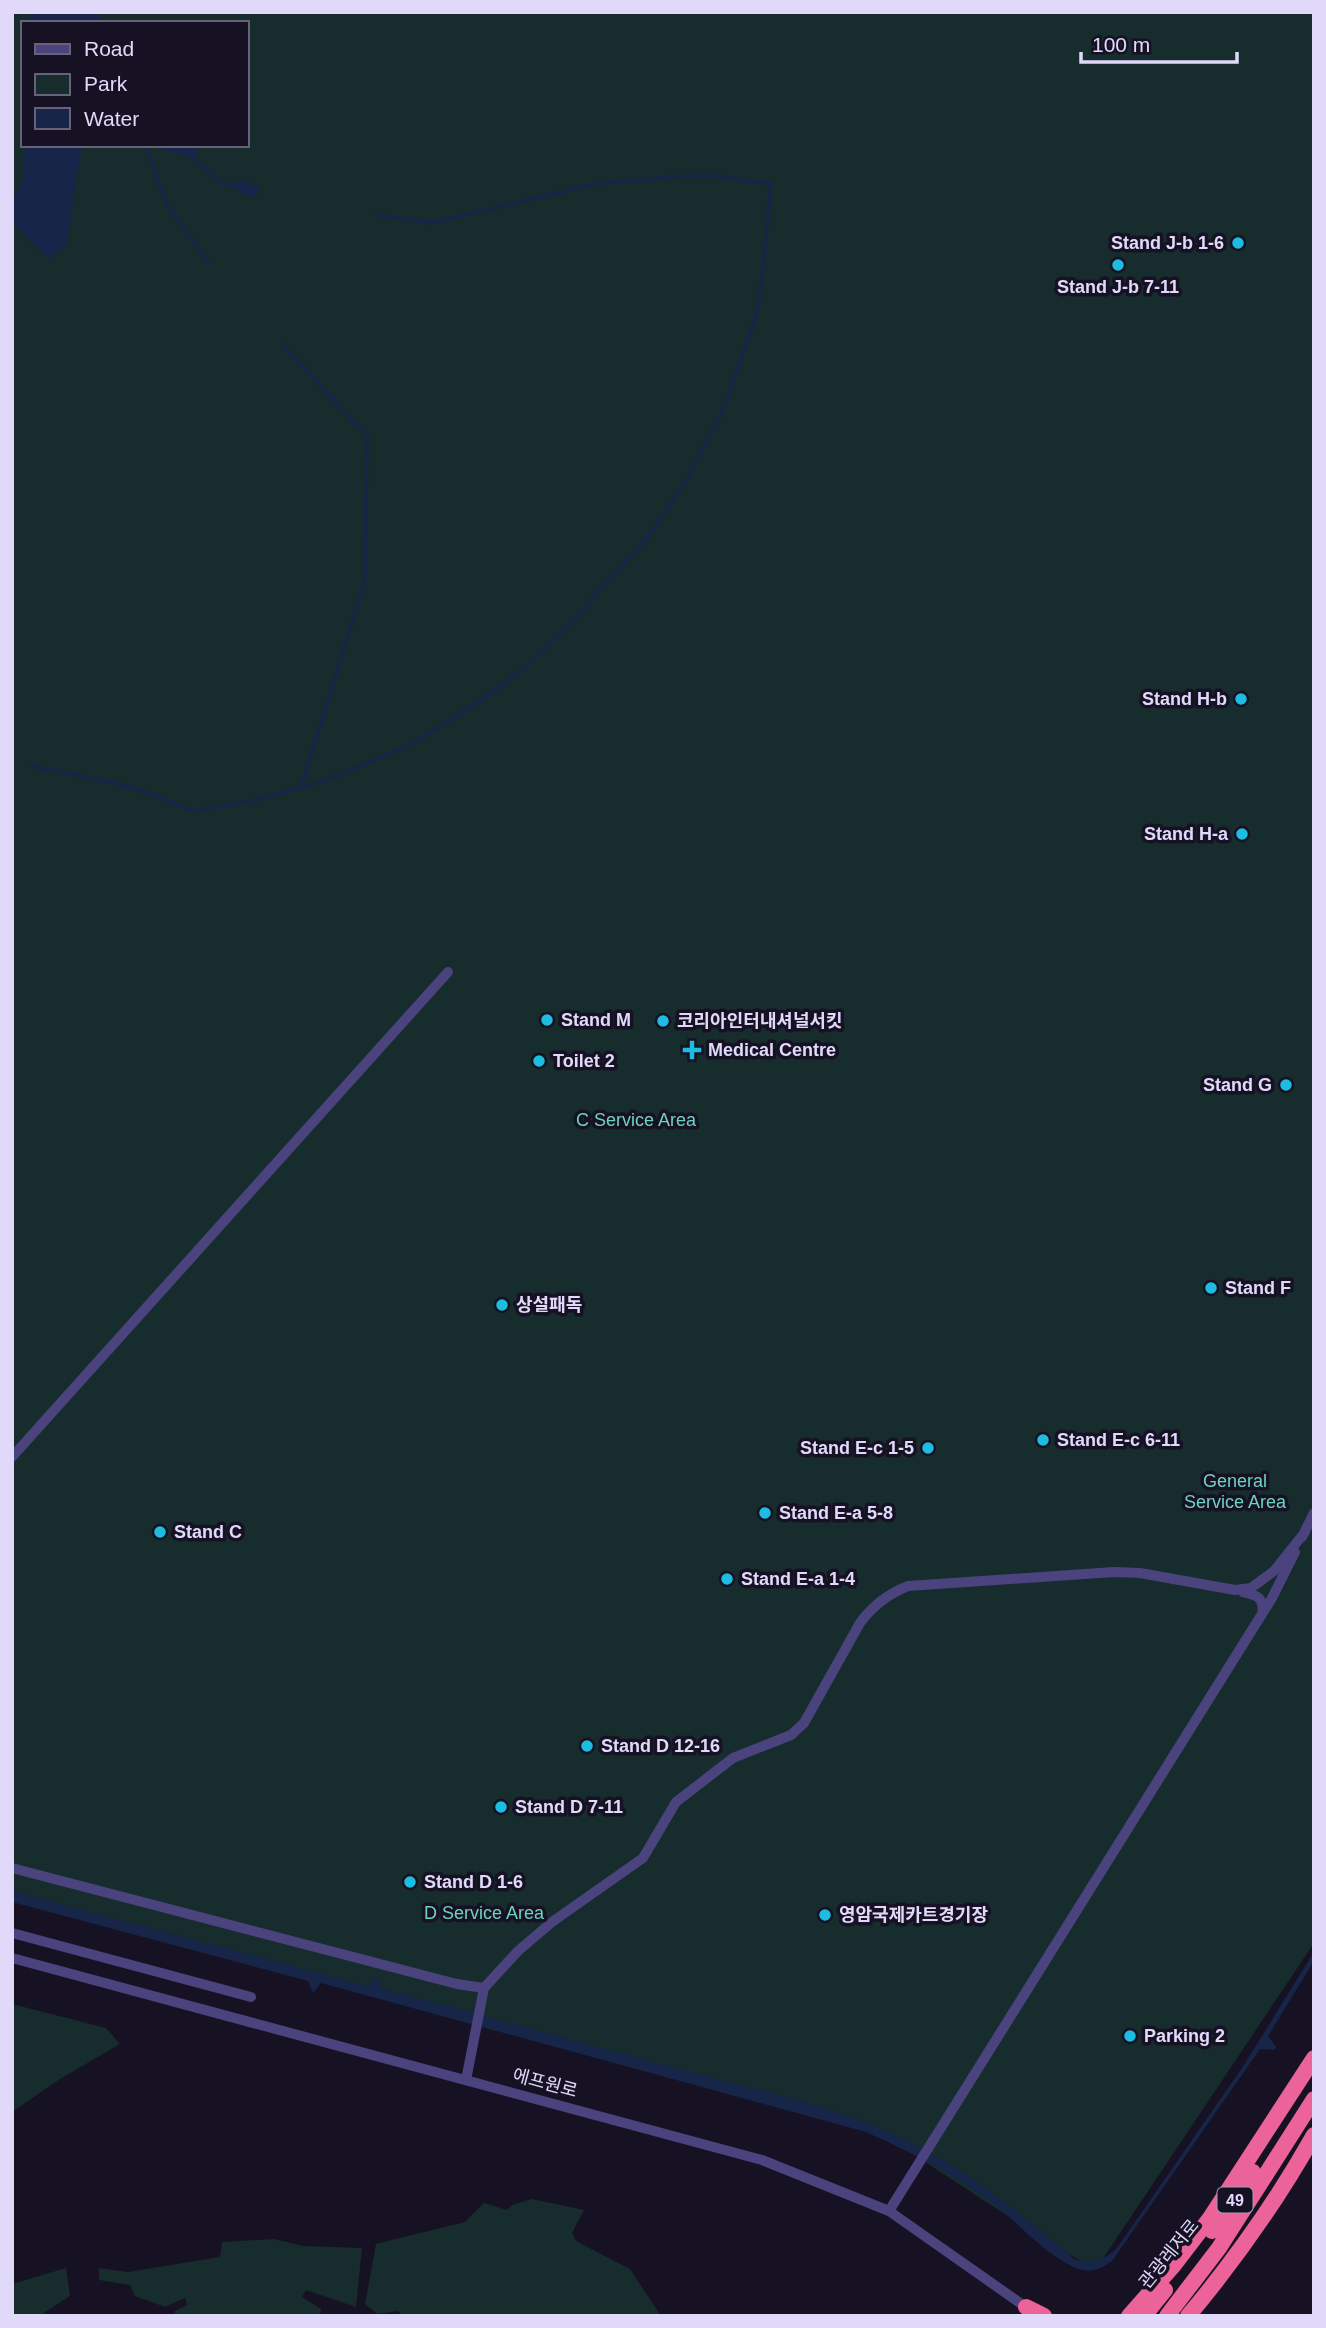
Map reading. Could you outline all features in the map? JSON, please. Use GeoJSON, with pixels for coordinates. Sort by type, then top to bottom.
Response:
{"type":"FeatureCollection","features":[{"type":"Feature","properties":{"kind":"highway"},"geometry":{"type":"LineString","coordinates":[[1129,2316],[1210,2218],[1314,2058]]}},
{"type":"Feature","properties":{"kind":"highway","name":"관광레저로"},"geometry":{"type":"LineString","coordinates":[[1144,2316],[1228,2211],[1314,2075]]}},
{"type":"Feature","properties":{"kind":"highway","name":"관광레저로"},"geometry":{"type":"LineString","coordinates":[[1167,2316],[1219,2248],[1314,2099]]}},
{"type":"Feature","properties":{"kind":"highway"},"geometry":{"type":"LineString","coordinates":[[1188,2316],[1224,2272],[1266,2212],[1314,2135]]}},
{"type":"Feature","properties":{"kind":"highway"},"geometry":{"type":"LineString","coordinates":[[1031,2313],[1044,2316]]}},
{"type":"Feature","properties":{"kind":"street"},"geometry":{"type":"LineString","coordinates":[[12,1457],[449,972]]}},
{"type":"Feature","properties":{"kind":"street"},"geometry":{"type":"LineString","coordinates":[[889,2211],[1262,1614],[1314,1513]]}},
{"type":"Feature","properties":{"kind":"street"},"geometry":{"type":"LineString","coordinates":[[1235,1591],[1251,1588],[1274,1571],[1305,1532]]}},
{"type":"Feature","properties":{"kind":"street"},"geometry":{"type":"LineString","coordinates":[[466,2080],[484,1988],[518,1951],[552,1922],[643,1857],[676,1802],[733,1758],[791,1735],[804,1723],[860,1623],[870,1610],[893,1591],[908,1586],[1114,1572],[1140,1573],[1255,1595],[1264,1605],[1262,1614]]}},
{"type":"Feature","properties":{"kind":"street"},"geometry":{"type":"LineString","coordinates":[[12,1868],[457,1984],[484,1988]]}},
{"type":"Feature","properties":{"kind":"street"},"geometry":{"type":"LineString","coordinates":[[12,1933],[251,1997]]}},
{"type":"Feature","properties":{"kind":"street","name":"에프원로"},"geometry":{"type":"LineString","coordinates":[[12,1958],[762,2160],[889,2211],[1031,2313]]}},
{"type":"Feature","properties":{"kind":"green space","name":"코리아인터내셔널서킷"},"geometry":{"type":"Polygon","coordinates":[[[12,12],[1314,12],[1314,1943],[1096,2269],[1052,2245],[870,2126],[12,1896],[12,12]]]}},
{"type":"Feature","properties":{"kind":"green space"},"geometry":{"type":"Polygon","coordinates":[[[12,2004],[106,2028],[120,2044],[60,2079],[12,2112],[12,2004]]]}},
{"type":"Feature","properties":{"kind":"green space"},"geometry":{"type":"Polygon","coordinates":[[[532,2199],[584,2210],[572,2233],[576,2241],[630,2269],[661,2316],[403,2316],[398,2311],[377,2314],[365,2304],[376,2244],[465,2222],[484,2203],[507,2210],[512,2205],[532,2199]]]}},
{"type":"Feature","properties":{"kind":"green space"},"geometry":{"type":"Polygon","coordinates":[[[274,2239],[303,2246],[362,2248],[356,2307],[306,2290],[302,2297],[321,2309],[320,2316],[175,2316],[175,2311],[187,2305],[185,2298],[165,2307],[135,2296],[130,2285],[99,2280],[99,2268],[128,2272],[220,2257],[222,2242],[274,2239]]]}},
{"type":"Feature","properties":{"kind":"green space"},"geometry":{"type":"Polygon","coordinates":[[[66,2268],[70,2296],[39,2316],[12,2316],[12,2284],[66,2268]]]}},
{"type":"Feature","properties":{"kind":"water"},"geometry":{"type":"Polygon","coordinates":[[[31,12],[100,12],[99,21],[30,21],[31,12]]]}},
{"type":"Feature","properties":{"kind":"water"},"geometry":{"type":"Polygon","coordinates":[[[24,147],[82,147],[66,246],[48,259],[12,222],[12,202],[23,179],[24,147]]]}},
{"type":"Feature","properties":{"kind":"water"},"geometry":{"type":"Polygon","coordinates":[[[158,147],[198,147],[195,160],[158,147]]]}},
{"type":"Feature","properties":{"kind":"water"},"geometry":{"type":"Polygon","coordinates":[[[239,181],[259,185],[256,197],[239,193],[236,186],[239,181]]]}},
{"type":"Feature","properties":{"kind":"water"},"geometry":{"type":"Polygon","coordinates":[[[12,1891],[367,1986],[378,1976],[381,1988],[841,2113],[891,2133],[941,2159],[1010,2206],[1074,2259],[1086,2261],[1102,2258],[1117,2248],[1244,2065],[1314,1952],[1314,1961],[1268,2036],[1276,2047],[1274,2050],[1260,2049],[1112,2261],[1098,2269],[1086,2271],[1058,2258],[966,2184],[917,2156],[866,2132],[321,1983],[313,1993],[308,1981],[12,1902],[12,1891]]]}},
{"type":"Feature","properties":{"kind":"waterway"},"geometry":{"type":"LineString","coordinates":[[146,147],[167,205],[209,263]]}},
{"type":"Feature","properties":{"kind":"waterway"},"geometry":{"type":"LineString","coordinates":[[195,160],[220,182],[238,187]]}},
{"type":"Feature","properties":{"kind":"waterway"},"geometry":{"type":"LineString","coordinates":[[32,766],[132,787],[194,811],[259,799],[327,780],[412,744],[521,671],[579,614],[650,534],[688,477],[721,414],[760,300],[771,184],[714,176],[684,176],[600,183],[431,223],[376,215]]}},
{"type":"Feature","properties":{"kind":"waterway"},"geometry":{"type":"LineString","coordinates":[[282,344],[367,436],[365,580],[301,788]]}},
{"type":"Feature","properties":{"kind":"place","name":"Stand J-b 1-6"},"geometry":{"type":"Point","coordinates":[1238,243]}},
{"type":"Feature","properties":{"kind":"place","name":"Stand J-b 7-11"},"geometry":{"type":"Point","coordinates":[1118,265]}},
{"type":"Feature","properties":{"kind":"place","name":"Stand H-b"},"geometry":{"type":"Point","coordinates":[1241,699]}},
{"type":"Feature","properties":{"kind":"place","name":"Stand H-a"},"geometry":{"type":"Point","coordinates":[1242,834]}},
{"type":"Feature","properties":{"kind":"place","name":"Stand M"},"geometry":{"type":"Point","coordinates":[547,1020]}},
{"type":"Feature","properties":{"kind":"place","name":"코리아인터내셔널서킷"},"geometry":{"type":"Point","coordinates":[663,1021]}},
{"type":"Feature","properties":{"kind":"place","name":"Medical Centre"},"geometry":{"type":"Point","coordinates":[692,1050]}},
{"type":"Feature","properties":{"kind":"place","name":"Toilet 2"},"geometry":{"type":"Point","coordinates":[539,1061]}},
{"type":"Feature","properties":{"kind":"place","name":"Stand G"},"geometry":{"type":"Point","coordinates":[1286,1085]}},
{"type":"Feature","properties":{"kind":"place","name":"Stand F"},"geometry":{"type":"Point","coordinates":[1211,1288]}},
{"type":"Feature","properties":{"kind":"place","name":"상설패독"},"geometry":{"type":"Point","coordinates":[502,1305]}},
{"type":"Feature","properties":{"kind":"place","name":"Stand E-c 6-11"},"geometry":{"type":"Point","coordinates":[1043,1440]}},
{"type":"Feature","properties":{"kind":"place","name":"Stand E-c 1-5"},"geometry":{"type":"Point","coordinates":[928,1448]}},
{"type":"Feature","properties":{"kind":"place","name":"Stand E-a 5-8"},"geometry":{"type":"Point","coordinates":[765,1513]}},
{"type":"Feature","properties":{"kind":"place","name":"Stand C"},"geometry":{"type":"Point","coordinates":[160,1532]}},
{"type":"Feature","properties":{"kind":"place","name":"Stand E-a 1-4"},"geometry":{"type":"Point","coordinates":[727,1579]}},
{"type":"Feature","properties":{"kind":"place","name":"Stand D 12-16"},"geometry":{"type":"Point","coordinates":[587,1746]}},
{"type":"Feature","properties":{"kind":"place","name":"Stand D 7-11"},"geometry":{"type":"Point","coordinates":[501,1807]}},
{"type":"Feature","properties":{"kind":"place","name":"Stand D 1-6"},"geometry":{"type":"Point","coordinates":[410,1882]}},
{"type":"Feature","properties":{"kind":"place","name":"영암국제카트경기장"},"geometry":{"type":"Point","coordinates":[825,1915]}},
{"type":"Feature","properties":{"kind":"place","name":"Parking 2"},"geometry":{"type":"Point","coordinates":[1130,2036]}},
{"type":"Feature","properties":{"kind":"park label","name":"C Service Area"},"geometry":{"type":"Point","coordinates":[636,1120]}},
{"type":"Feature","properties":{"kind":"park label","name":"General Service Area"},"geometry":{"type":"Point","coordinates":[1235,1491]}},
{"type":"Feature","properties":{"kind":"park label","name":"D Service Area"},"geometry":{"type":"Point","coordinates":[484,1913]}}]}
